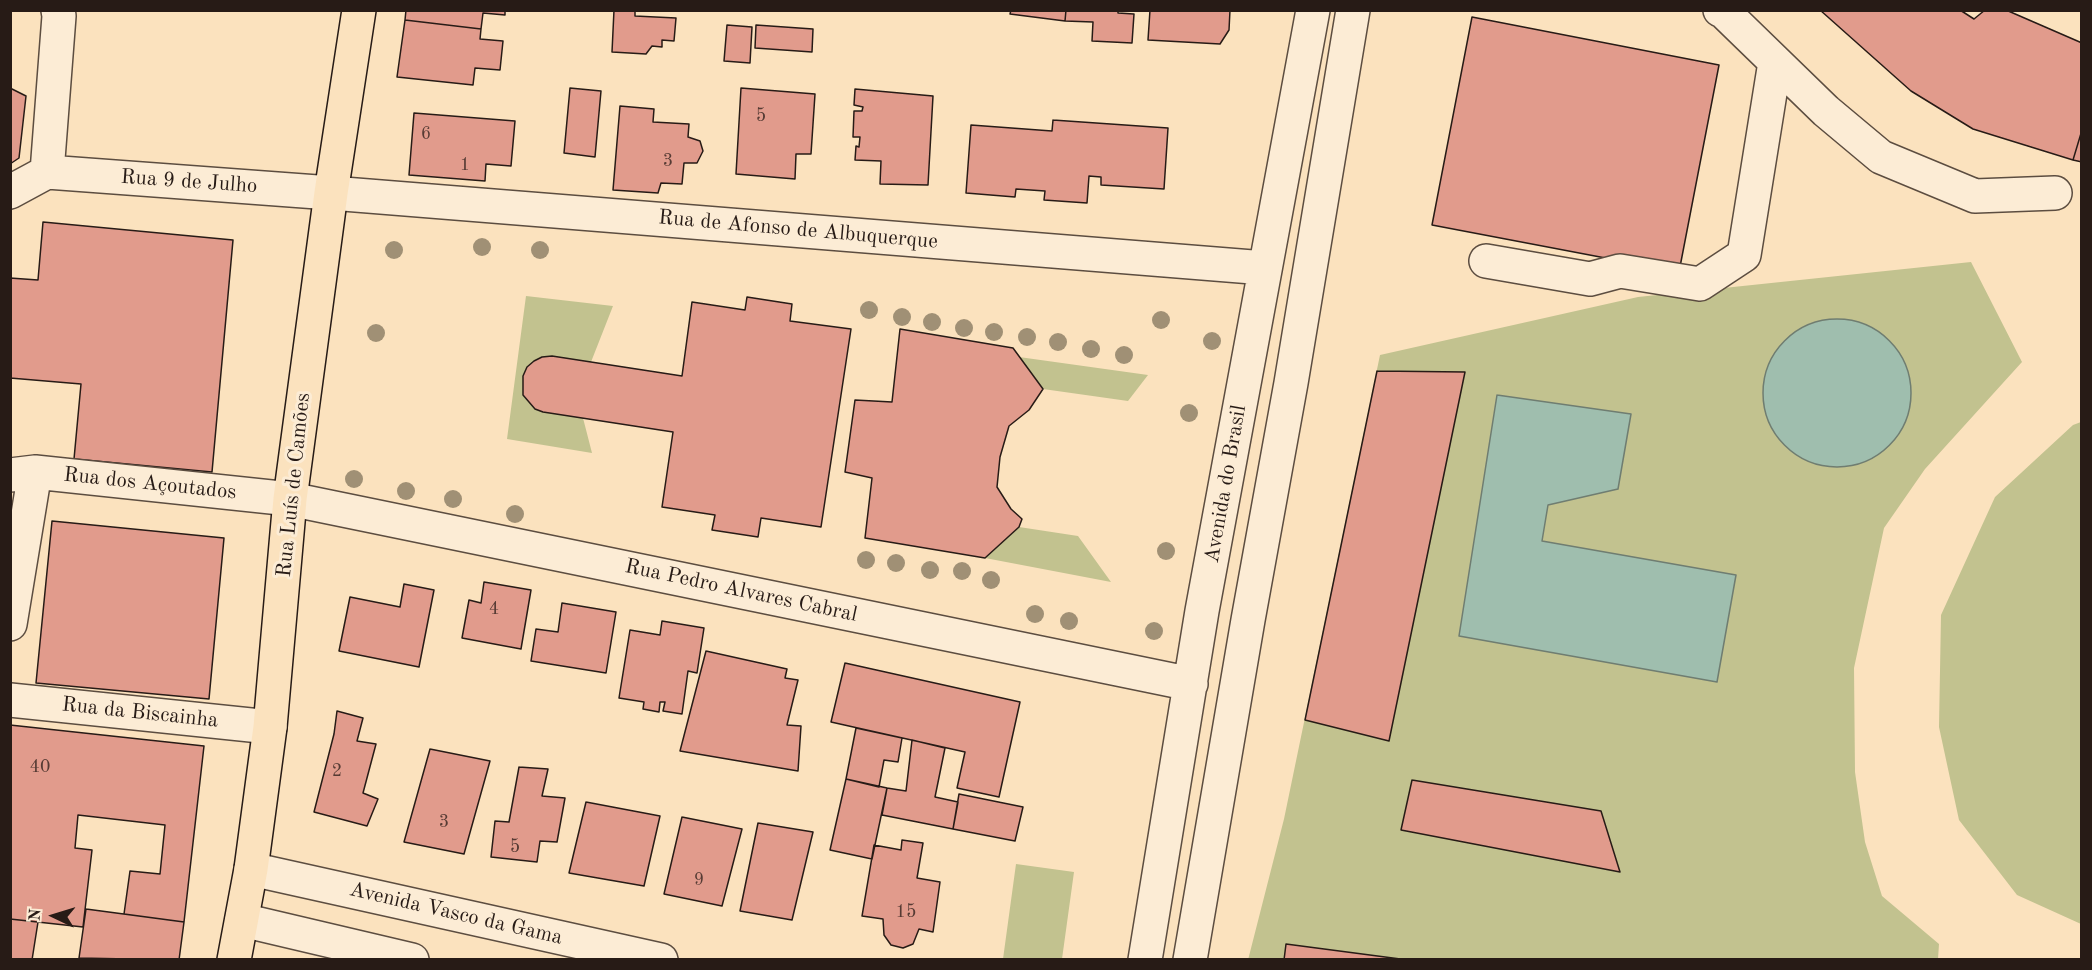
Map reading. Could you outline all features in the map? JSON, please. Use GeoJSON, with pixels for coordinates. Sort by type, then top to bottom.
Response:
{"type":"FeatureCollection","features":[{"type":"Feature","properties":{"kind":"main road","name":"Rua Luís de Camões"},"geometry":{"type":"LineString","coordinates":[[234,960],[251,869],[270,727],[290,499],[330,193],[359,10]]}},
{"type":"Feature","properties":{"kind":"street"},"geometry":{"type":"LineString","coordinates":[[10,192],[47,172],[60,16],[58,10]]}},
{"type":"Feature","properties":{"kind":"street","name":"Avenida do Brasil"},"geometry":{"type":"LineString","coordinates":[[1145,960],[1202,611],[1313,10]]}},
{"type":"Feature","properties":{"kind":"street"},"geometry":{"type":"LineString","coordinates":[[1190,960],[1291,383],[1353,10]]}},
{"type":"Feature","properties":{"kind":"street"},"geometry":{"type":"LineString","coordinates":[[1720,10],[1826,111],[1881,157],[1975,196],[2055,193]]}},
{"type":"Feature","properties":{"kind":"street"},"geometry":{"type":"LineString","coordinates":[[1486,261],[1590,279],[1620,271],[1700,284],[1744,255],[1775,62]]}},
{"type":"Feature","properties":{"kind":"street","name":"Rua 9 de Julho"},"geometry":{"type":"LineString","coordinates":[[47,172],[330,193]]}},
{"type":"Feature","properties":{"kind":"street","name":"Rua de Afonso de Albuquerque"},"geometry":{"type":"LineString","coordinates":[[330,193],[1265,268]]}},
{"type":"Feature","properties":{"kind":"street"},"geometry":{"type":"LineString","coordinates":[[10,624],[19,469]]}},
{"type":"Feature","properties":{"kind":"street","name":"Rua dos Açoutados"},"geometry":{"type":"LineString","coordinates":[[19,469],[290,499]]}},
{"type":"Feature","properties":{"kind":"street","name":"Rua Pedro Alvares Cabral"},"geometry":{"type":"LineString","coordinates":[[290,499],[1191,684]]}},
{"type":"Feature","properties":{"kind":"street","name":"Rua da Biscainha"},"geometry":{"type":"LineString","coordinates":[[10,700],[270,727]]}},
{"type":"Feature","properties":{"kind":"street","name":"Avenida Vasco da Gama"},"geometry":{"type":"LineString","coordinates":[[251,869],[661,960]]}},
{"type":"Feature","properties":{"kind":"street"},"geometry":{"type":"LineString","coordinates":[[243,920],[412,960]]}},
{"type":"Feature","properties":{"kind":"green space"},"geometry":{"type":"Polygon","coordinates":[[[1971,262],[2022,362],[1925,469],[1884,528],[1854,668],[1855,772],[1865,842],[1882,896],[1939,944],[1938,959],[1248,960],[1284,819],[1380,355],[1638,297],[1971,262]]]}},
{"type":"Feature","properties":{"kind":"green space"},"geometry":{"type":"Polygon","coordinates":[[[526,296],[613,306],[591,362],[552,356],[542,357],[527,367],[523,376],[523,395],[535,409],[583,418],[592,453],[507,439],[526,296]]]}},
{"type":"Feature","properties":{"kind":"green space"},"geometry":{"type":"Polygon","coordinates":[[[1019,357],[1148,375],[1128,401],[1043,389],[1019,357]]]}},
{"type":"Feature","properties":{"kind":"green space"},"geometry":{"type":"Polygon","coordinates":[[[2081,422],[2081,924],[2017,895],[1959,820],[1939,727],[1941,615],[1995,497],[2073,425],[2081,422]]]}},
{"type":"Feature","properties":{"kind":"green space"},"geometry":{"type":"Polygon","coordinates":[[[1019,527],[1078,536],[1111,582],[985,558],[1019,527]]]}},
{"type":"Feature","properties":{"kind":"green space"},"geometry":{"type":"Polygon","coordinates":[[[1016,864],[1074,872],[1062,959],[1003,959],[1016,864]]]}},
{"type":"Feature","properties":{"kind":"shaded area"},"geometry":{"type":"Polygon","coordinates":[[[1837,319],[1865,325],[1889,341],[1905,365],[1911,393],[1905,421],[1889,445],[1865,461],[1837,467],[1809,461],[1785,445],[1769,421],[1763,393],[1769,365],[1785,341],[1809,325],[1837,319]]]}},
{"type":"Feature","properties":{"kind":"shaded area"},"geometry":{"type":"Polygon","coordinates":[[[1497,395],[1631,414],[1618,489],[1548,505],[1542,541],[1736,575],[1717,682],[1459,636],[1497,395]]]}},
{"type":"Feature","properties":{"kind":"building"},"geometry":{"type":"Polygon","coordinates":[[[406,10],[505,10],[505,15],[483,13],[481,29],[405,20],[406,10]]]}},
{"type":"Feature","properties":{"kind":"building"},"geometry":{"type":"Polygon","coordinates":[[[614,10],[635,10],[635,16],[676,18],[674,41],[662,40],[662,47],[652,46],[646,54],[612,52],[614,10]]]}},
{"type":"Feature","properties":{"kind":"building"},"geometry":{"type":"Polygon","coordinates":[[[1011,10],[1066,10],[1065,21],[1010,14],[1011,10]]]}},
{"type":"Feature","properties":{"kind":"building"},"geometry":{"type":"Polygon","coordinates":[[[1066,10],[1118,10],[1118,13],[1134,14],[1132,43],[1092,41],[1093,22],[1065,21],[1066,10]]]}},
{"type":"Feature","properties":{"kind":"building"},"geometry":{"type":"Polygon","coordinates":[[[1150,10],[1230,10],[1229,30],[1220,44],[1148,40],[1150,10]]]}},
{"type":"Feature","properties":{"kind":"building"},"geometry":{"type":"Polygon","coordinates":[[[1820,10],[1960,10],[1974,19],[1985,10],[2006,10],[2082,43],[2082,130],[2073,160],[1973,129],[1911,91],[1820,10]]]}},
{"type":"Feature","properties":{"kind":"building"},"geometry":{"type":"Polygon","coordinates":[[[1472,17],[1719,65],[1679,272],[1432,225],[1472,17]]]}},
{"type":"Feature","properties":{"kind":"building"},"geometry":{"type":"Polygon","coordinates":[[[405,20],[481,29],[480,39],[503,41],[500,70],[475,68],[473,85],[397,77],[405,20]]]}},
{"type":"Feature","properties":{"kind":"building"},"geometry":{"type":"Polygon","coordinates":[[[727,25],[752,27],[750,63],[724,61],[727,25]]]}},
{"type":"Feature","properties":{"kind":"building"},"geometry":{"type":"Polygon","coordinates":[[[756,25],[813,29],[812,52],[755,48],[756,25]]]}},
{"type":"Feature","properties":{"kind":"building"},"geometry":{"type":"Polygon","coordinates":[[[10,88],[26,96],[19,158],[10,164],[10,88]]]}},
{"type":"Feature","properties":{"kind":"building"},"geometry":{"type":"Polygon","coordinates":[[[570,88],[601,91],[595,157],[564,153],[570,88]]]}},
{"type":"Feature","properties":{"kind":"building"},"geometry":{"type":"Polygon","coordinates":[[[741,88],[815,94],[811,154],[796,154],[795,179],[736,174],[741,88]]]}},
{"type":"Feature","properties":{"kind":"building"},"geometry":{"type":"Polygon","coordinates":[[[855,89],[933,96],[928,185],[880,184],[881,161],[855,160],[856,146],[859,147],[860,137],[853,137],[854,111],[862,111],[863,107],[854,105],[855,89]]]}},
{"type":"Feature","properties":{"kind":"building"},"geometry":{"type":"Polygon","coordinates":[[[620,106],[654,109],[653,122],[689,124],[688,137],[700,141],[703,151],[697,163],[684,163],[682,184],[661,183],[658,193],[613,190],[620,106]]]}},
{"type":"Feature","properties":{"kind":"building"},"geometry":{"type":"Polygon","coordinates":[[[414,113],[515,121],[511,166],[486,164],[485,181],[409,175],[414,113]]]}},
{"type":"Feature","properties":{"kind":"building"},"geometry":{"type":"Polygon","coordinates":[[[1053,120],[1168,128],[1164,189],[1101,185],[1101,177],[1089,176],[1087,203],[1044,200],[1045,191],[1016,189],[1015,197],[966,193],[971,125],[1052,131],[1053,120]]]}},
{"type":"Feature","properties":{"kind":"building"},"geometry":{"type":"Polygon","coordinates":[[[2082,130],[2082,162],[2073,160],[2082,130]]]}},
{"type":"Feature","properties":{"kind":"building"},"geometry":{"type":"Polygon","coordinates":[[[43,222],[233,240],[212,472],[74,459],[81,384],[10,378],[10,278],[38,280],[43,222]]]}},
{"type":"Feature","properties":{"kind":"building"},"geometry":{"type":"Polygon","coordinates":[[[747,297],[792,304],[790,321],[851,329],[821,527],[761,518],[758,537],[712,530],[715,515],[662,507],[673,432],[543,412],[535,409],[523,395],[523,376],[527,367],[542,357],[552,356],[682,376],[692,302],[745,310],[747,297]]]}},
{"type":"Feature","properties":{"kind":"building"},"geometry":{"type":"Polygon","coordinates":[[[900,329],[1013,348],[1043,389],[1029,410],[1009,426],[1000,457],[997,487],[1011,509],[1022,519],[1019,527],[985,558],[865,538],[872,478],[845,472],[855,400],[892,402],[900,329]]]}},
{"type":"Feature","properties":{"kind":"building"},"geometry":{"type":"Polygon","coordinates":[[[1377,371],[1465,372],[1389,741],[1305,720],[1377,371]]]}},
{"type":"Feature","properties":{"kind":"building"},"geometry":{"type":"Polygon","coordinates":[[[52,521],[224,538],[209,699],[36,683],[52,521]]]}},
{"type":"Feature","properties":{"kind":"building"},"geometry":{"type":"Polygon","coordinates":[[[484,582],[531,590],[521,649],[462,638],[469,600],[481,603],[484,582]]]}},
{"type":"Feature","properties":{"kind":"building"},"geometry":{"type":"Polygon","coordinates":[[[404,584],[434,590],[419,667],[339,651],[350,597],[400,607],[404,584]]]}},
{"type":"Feature","properties":{"kind":"building"},"geometry":{"type":"Polygon","coordinates":[[[562,603],[616,612],[606,673],[531,661],[536,629],[558,632],[562,603]]]}},
{"type":"Feature","properties":{"kind":"building"},"geometry":{"type":"Polygon","coordinates":[[[662,621],[704,628],[697,673],[688,671],[682,714],[663,711],[665,702],[660,702],[659,712],[643,709],[644,702],[619,698],[630,630],[660,635],[662,621]]]}},
{"type":"Feature","properties":{"kind":"building"},"geometry":{"type":"Polygon","coordinates":[[[706,651],[787,669],[785,678],[798,680],[787,725],[801,726],[798,771],[680,751],[706,651]]]}},
{"type":"Feature","properties":{"kind":"building"},"geometry":{"type":"Polygon","coordinates":[[[845,663],[1020,702],[999,797],[957,788],[965,752],[831,722],[845,663]]]}},
{"type":"Feature","properties":{"kind":"building"},"geometry":{"type":"Polygon","coordinates":[[[337,711],[363,718],[357,741],[376,744],[363,793],[378,799],[367,826],[314,812],[334,734],[337,711]]]}},
{"type":"Feature","properties":{"kind":"building"},"geometry":{"type":"Polygon","coordinates":[[[10,725],[204,746],[184,922],[124,914],[130,871],[160,874],[165,825],[78,815],[75,848],[92,850],[83,927],[10,919],[10,725]]]}},
{"type":"Feature","properties":{"kind":"building"},"geometry":{"type":"Polygon","coordinates":[[[856,728],[902,738],[898,762],[884,760],[879,787],[846,779],[856,728]]]}},
{"type":"Feature","properties":{"kind":"building"},"geometry":{"type":"Polygon","coordinates":[[[912,740],[945,748],[935,797],[958,802],[953,829],[882,815],[887,788],[906,791],[912,740]]]}},
{"type":"Feature","properties":{"kind":"building"},"geometry":{"type":"Polygon","coordinates":[[[430,749],[490,761],[464,854],[404,842],[430,749]]]}},
{"type":"Feature","properties":{"kind":"building"},"geometry":{"type":"Polygon","coordinates":[[[519,767],[548,769],[542,796],[565,798],[557,842],[540,841],[537,862],[491,857],[495,821],[509,822],[519,767]]]}},
{"type":"Feature","properties":{"kind":"building"},"geometry":{"type":"Polygon","coordinates":[[[846,779],[887,788],[872,859],[830,850],[846,779]]]}},
{"type":"Feature","properties":{"kind":"building"},"geometry":{"type":"Polygon","coordinates":[[[1412,780],[1601,811],[1620,872],[1401,830],[1412,780]]]}},
{"type":"Feature","properties":{"kind":"building"},"geometry":{"type":"Polygon","coordinates":[[[959,794],[1023,807],[1015,841],[953,829],[959,794]]]}},
{"type":"Feature","properties":{"kind":"building"},"geometry":{"type":"Polygon","coordinates":[[[586,802],[660,816],[644,886],[569,873],[586,802]]]}},
{"type":"Feature","properties":{"kind":"building"},"geometry":{"type":"Polygon","coordinates":[[[682,817],[742,829],[722,906],[664,894],[682,817]]]}},
{"type":"Feature","properties":{"kind":"building"},"geometry":{"type":"Polygon","coordinates":[[[758,823],[813,832],[792,920],[740,911],[758,823]]]}},
{"type":"Feature","properties":{"kind":"building"},"geometry":{"type":"Polygon","coordinates":[[[902,840],[923,843],[917,878],[940,882],[933,932],[919,929],[913,944],[903,948],[891,945],[884,935],[883,919],[862,916],[874,845],[901,850],[902,840]]]}},
{"type":"Feature","properties":{"kind":"building"},"geometry":{"type":"Polygon","coordinates":[[[86,909],[184,922],[179,960],[79,958],[86,909]]]}},
{"type":"Feature","properties":{"kind":"building"},"geometry":{"type":"Polygon","coordinates":[[[10,919],[38,922],[32,960],[10,960],[10,919]]]}},
{"type":"Feature","properties":{"kind":"building"},"geometry":{"type":"Polygon","coordinates":[[[1286,944],[1408,960],[1284,960],[1286,944]]]}}]}
